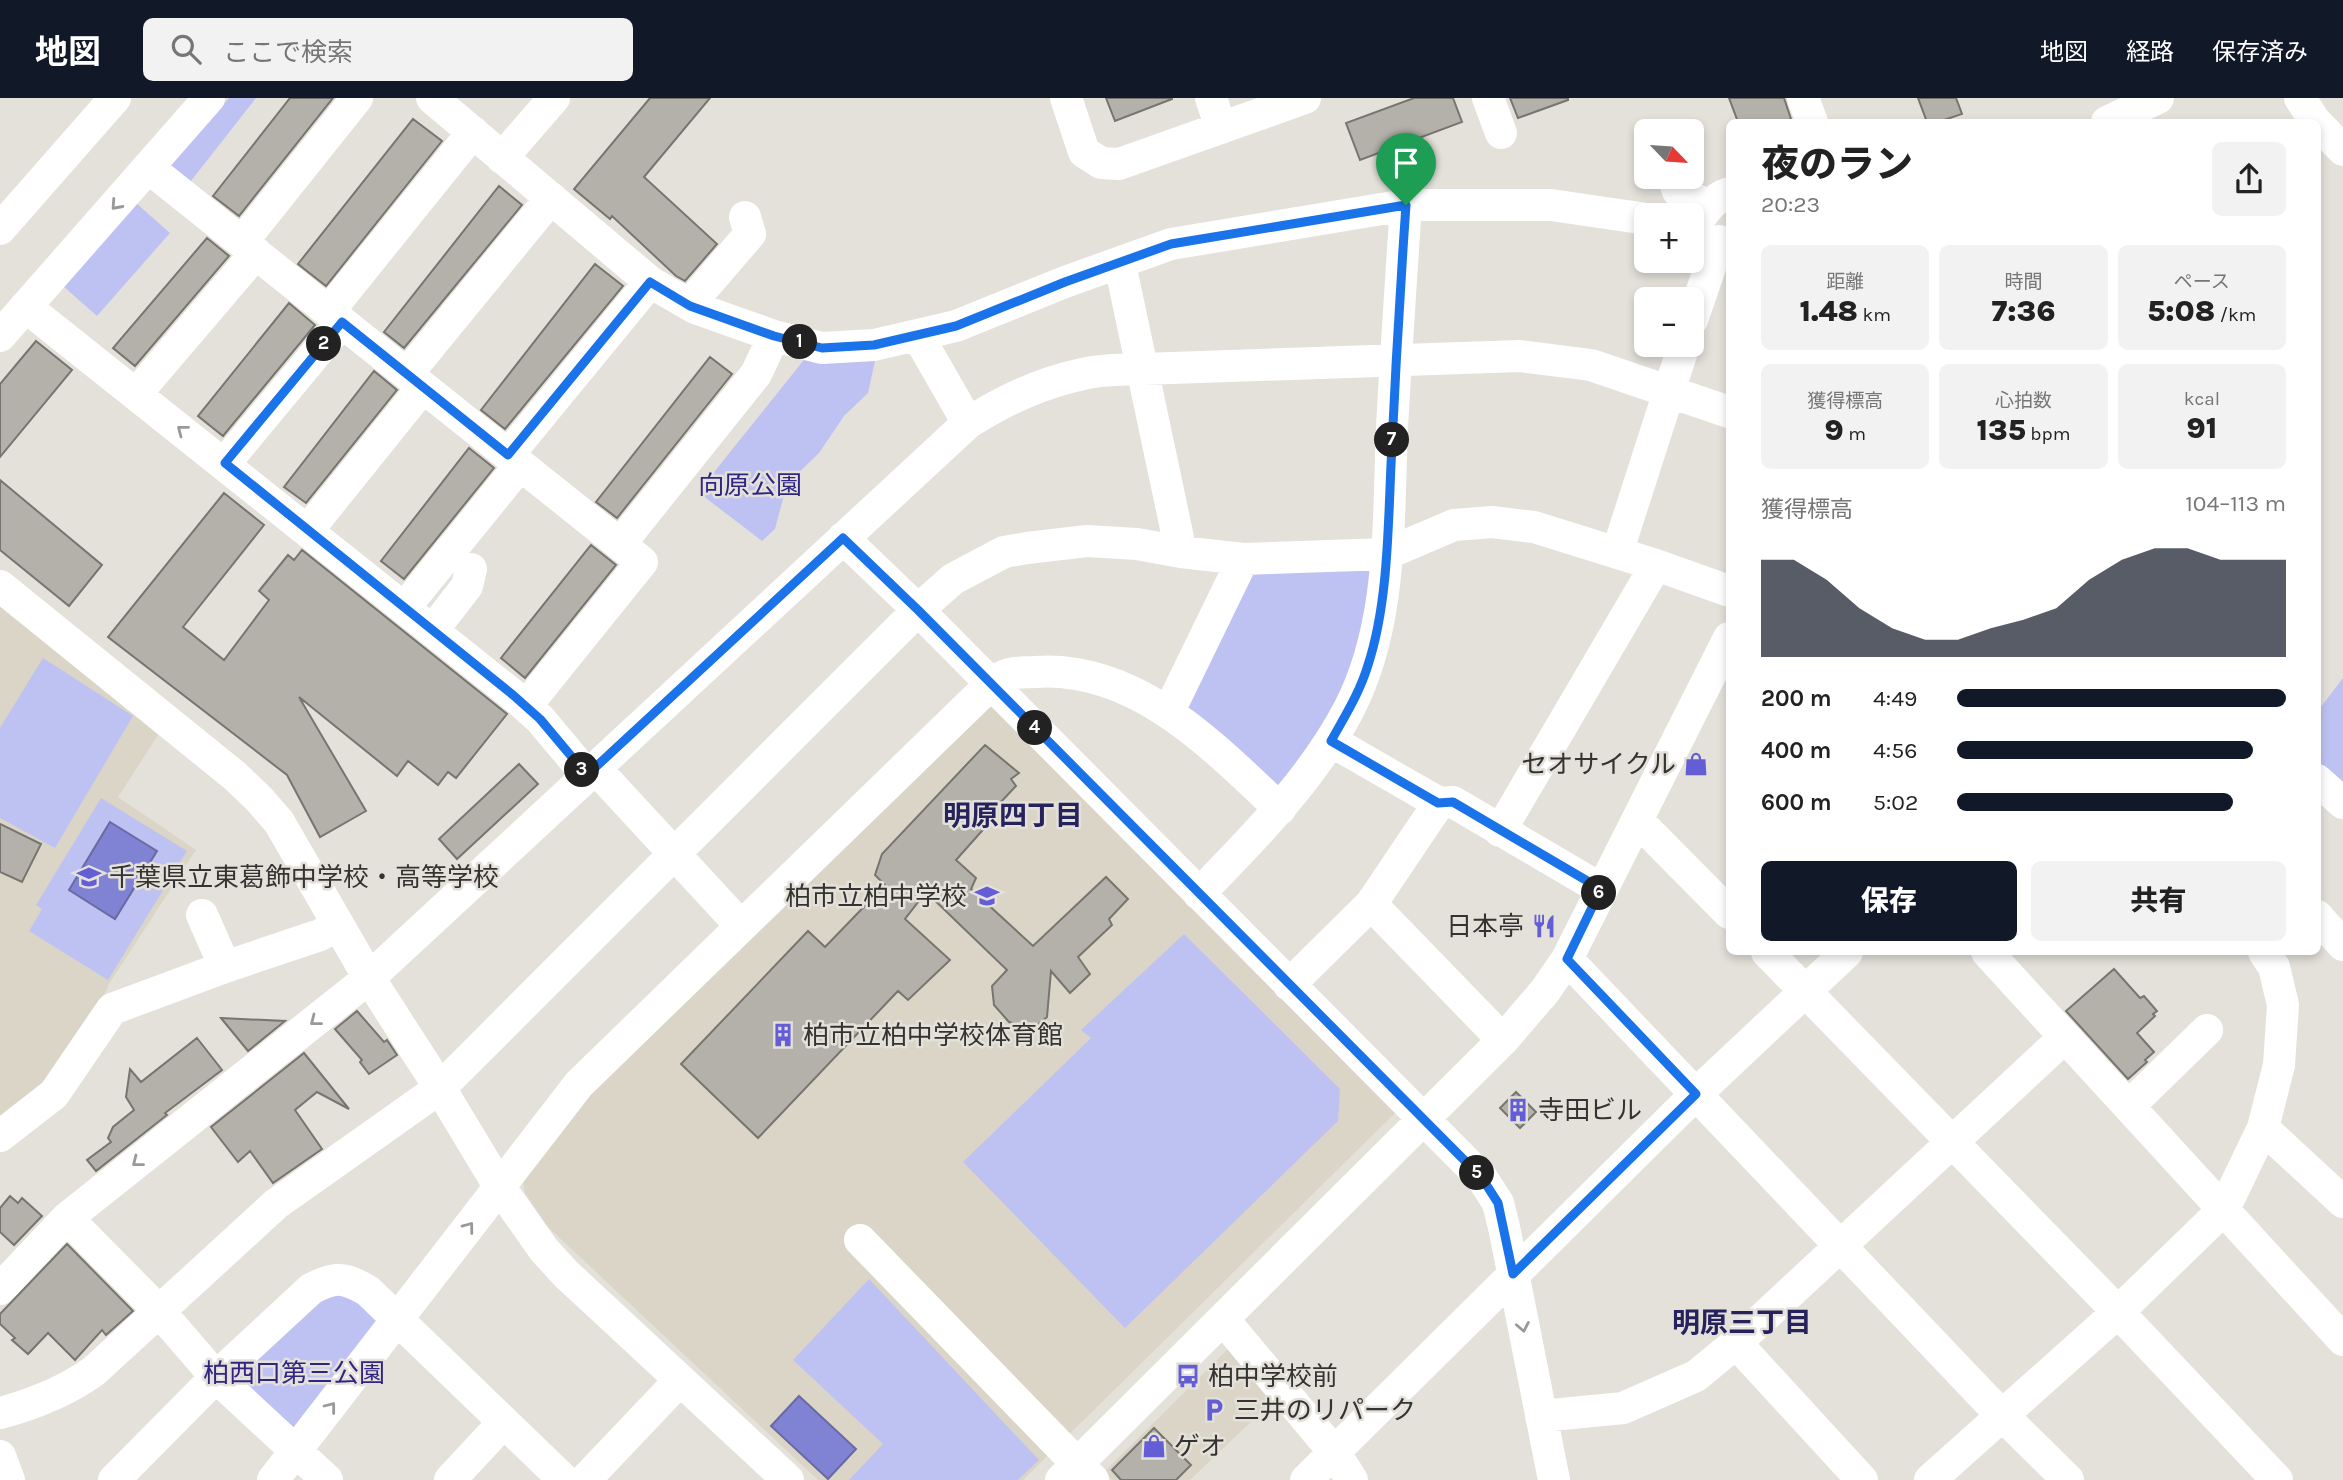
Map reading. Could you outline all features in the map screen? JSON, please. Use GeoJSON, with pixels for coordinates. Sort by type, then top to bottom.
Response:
{"type":"FeatureCollection","features":[{"type":"Feature","properties":{"kind":"street"},"geometry":{"type":"LineString","coordinates":[[0,229],[115,98]]}},
{"type":"Feature","properties":{"kind":"street"},"geometry":{"type":"LineString","coordinates":[[0,336],[209,98]]}},
{"type":"Feature","properties":{"kind":"street"},"geometry":{"type":"LineString","coordinates":[[136,394],[249,247],[357,98]]}},
{"type":"Feature","properties":{"kind":"street"},"geometry":{"type":"LineString","coordinates":[[432,98],[650,282],[695,308],[774,336],[822,348],[874,345],[967,322],[1065,282],[1171,244],[1406,205],[1551,205],[1634,217]]}},
{"type":"Feature","properties":{"kind":"street"},"geometry":{"type":"LineString","coordinates":[[502,158],[554,98]]}},
{"type":"Feature","properties":{"kind":"street"},"geometry":{"type":"LineString","coordinates":[[1066,98],[1084,152],[1101,163],[1119,164],[1305,98]]}},
{"type":"Feature","properties":{"kind":"street"},"geometry":{"type":"LineString","coordinates":[[1211,98],[1221,128]]}},
{"type":"Feature","properties":{"kind":"street"},"geometry":{"type":"LineString","coordinates":[[1488,98],[1502,133]]}},
{"type":"Feature","properties":{"kind":"street"},"geometry":{"type":"LineString","coordinates":[[1803,98],[1811,119]]}},
{"type":"Feature","properties":{"kind":"street"},"geometry":{"type":"LineString","coordinates":[[2113,119],[2158,98]]}},
{"type":"Feature","properties":{"kind":"street"},"geometry":{"type":"LineString","coordinates":[[2306,100],[2314,119]]}},
{"type":"Feature","properties":{"kind":"street"},"geometry":{"type":"LineString","coordinates":[[2321,127],[2343,150]]}},
{"type":"Feature","properties":{"kind":"street"},"geometry":{"type":"LineString","coordinates":[[225,463],[473,132]]}},
{"type":"Feature","properties":{"kind":"street"},"geometry":{"type":"LineString","coordinates":[[149,168],[642,562],[526,706]]}},
{"type":"Feature","properties":{"kind":"street"},"geometry":{"type":"LineString","coordinates":[[1677,189],[1712,225],[1699,287]]}},
{"type":"Feature","properties":{"kind":"street"},"geometry":{"type":"LineString","coordinates":[[307,530],[551,198]]}},
{"type":"Feature","properties":{"kind":"street"},"geometry":{"type":"LineString","coordinates":[[1199,894],[1280,809],[1331,741],[1349,709],[1368,665],[1377,633],[1386,554],[1395,360],[1406,205]]}},
{"type":"Feature","properties":{"kind":"street"},"geometry":{"type":"LineString","coordinates":[[695,308],[700,292],[756,229]]}},
{"type":"Feature","properties":{"kind":"street"},"geometry":{"type":"LineString","coordinates":[[1120,264],[1181,552]]}},
{"type":"Feature","properties":{"kind":"street"},"geometry":{"type":"LineString","coordinates":[[405,607],[650,282]]}},
{"type":"Feature","properties":{"kind":"street"},"geometry":{"type":"LineString","coordinates":[[26,307],[225,463],[526,706],[675,852],[741,926]]}},
{"type":"Feature","properties":{"kind":"street"},"geometry":{"type":"LineString","coordinates":[[620,544],[756,374],[774,336]]}},
{"type":"Feature","properties":{"kind":"street"},"geometry":{"type":"LineString","coordinates":[[918,336],[968,423]]}},
{"type":"Feature","properties":{"kind":"street"},"geometry":{"type":"LineString","coordinates":[[0,1289],[67,1218],[369,978],[968,423],[1001,402],[1037,386],[1086,373],[1520,356],[1591,365],[1668,393],[1726,410]]}},
{"type":"Feature","properties":{"kind":"street"},"geometry":{"type":"LineString","coordinates":[[1618,553],[1680,357]]}},
{"type":"Feature","properties":{"kind":"street"},"geometry":{"type":"LineString","coordinates":[[0,1413],[27,1406],[72,1387],[94,1371],[276,1204],[440,1088],[918,610],[953,579],[1004,552],[1087,541],[1137,544],[1181,552],[1243,558],[1386,554],[1454,526],[1492,522],[1534,527],[1726,590]]}},
{"type":"Feature","properties":{"kind":"street"},"geometry":{"type":"LineString","coordinates":[[843,538],[918,610],[1482,1178],[1498,1203],[1554,1480]]}},
{"type":"Feature","properties":{"kind":"street"},"geometry":{"type":"LineString","coordinates":[[1169,711],[1243,558]]}},
{"type":"Feature","properties":{"kind":"street"},"geometry":{"type":"LineString","coordinates":[[1500,831],[1656,565]]}},
{"type":"Feature","properties":{"kind":"street"},"geometry":{"type":"LineString","coordinates":[[433,630],[467,586],[471,569]]}},
{"type":"Feature","properties":{"kind":"street"},"geometry":{"type":"LineString","coordinates":[[0,586],[235,776],[259,799],[279,822],[369,978],[499,1186],[544,1251],[788,1480]]}},
{"type":"Feature","properties":{"kind":"street"},"geometry":{"type":"LineString","coordinates":[[860,1240],[1077,1475],[1223,1319],[1503,1040],[1545,992],[1567,959],[1637,820],[1717,691],[1726,651]]}},
{"type":"Feature","properties":{"kind":"street"},"geometry":{"type":"LineString","coordinates":[[274,1480],[579,1084],[991,684],[1005,674],[1052,670],[1100,679],[1169,711],[1221,754],[1280,809]]}},
{"type":"Feature","properties":{"kind":"street"},"geometry":{"type":"LineString","coordinates":[[1331,741],[1438,803],[1453,802],[1601,889]]}},
{"type":"Feature","properties":{"kind":"street"},"geometry":{"type":"LineString","coordinates":[[2321,784],[2343,803]]}},
{"type":"Feature","properties":{"kind":"street"},"geometry":{"type":"LineString","coordinates":[[1289,985],[1371,904],[1438,803]]}},
{"type":"Feature","properties":{"kind":"street"},"geometry":{"type":"LineString","coordinates":[[1637,820],[1726,910]]}},
{"type":"Feature","properties":{"kind":"street"},"geometry":{"type":"LineString","coordinates":[[1371,904],[1503,1040]]}},
{"type":"Feature","properties":{"kind":"street"},"geometry":{"type":"LineString","coordinates":[[202,915],[225,967]]}},
{"type":"Feature","properties":{"kind":"street"},"geometry":{"type":"LineString","coordinates":[[2321,920],[2343,945]]}},
{"type":"Feature","properties":{"kind":"street"},"geometry":{"type":"LineString","coordinates":[[0,1136],[54,1094],[112,1009],[225,967],[320,936],[338,925]]}},
{"type":"Feature","properties":{"kind":"street"},"geometry":{"type":"LineString","coordinates":[[1770,955],[2118,1311],[2277,1480]]}},
{"type":"Feature","properties":{"kind":"street"},"geometry":{"type":"LineString","coordinates":[[1306,1480],[1696,1094],[1844,955]]}},
{"type":"Feature","properties":{"kind":"street"},"geometry":{"type":"LineString","coordinates":[[1990,955],[2343,1340]]}},
{"type":"Feature","properties":{"kind":"street"},"geometry":{"type":"LineString","coordinates":[[1930,1480],[2118,1311],[2224,1209],[2263,1128],[2279,1065],[2283,1005],[2274,967],[2266,955]]}},
{"type":"Feature","properties":{"kind":"street"},"geometry":{"type":"LineString","coordinates":[[1567,959],[2002,1415],[2068,1480]]}},
{"type":"Feature","properties":{"kind":"street"},"geometry":{"type":"LineString","coordinates":[[2129,1106],[2207,1030]]}},
{"type":"Feature","properties":{"kind":"street"},"geometry":{"type":"LineString","coordinates":[[1541,1416],[1623,1408],[1696,1376],[1736,1343],[2065,1037]]}},
{"type":"Feature","properties":{"kind":"street"},"geometry":{"type":"LineString","coordinates":[[2263,1128],[2343,1202]]}},
{"type":"Feature","properties":{"kind":"street"},"geometry":{"type":"LineString","coordinates":[[67,1218],[159,1311],[216,1377],[327,1480]]}},
{"type":"Feature","properties":{"kind":"street"},"geometry":{"type":"LineString","coordinates":[[114,1480],[216,1377],[311,1289],[341,1278],[368,1291],[399,1319],[564,1480]]}},
{"type":"Feature","properties":{"kind":"street"},"geometry":{"type":"LineString","coordinates":[[1223,1319],[1334,1452],[1352,1480]]}},
{"type":"Feature","properties":{"kind":"street"},"geometry":{"type":"LineString","coordinates":[[1736,1343],[1862,1480]]}},
{"type":"Feature","properties":{"kind":"street"},"geometry":{"type":"LineString","coordinates":[[585,1480],[680,1380]]}},
{"type":"Feature","properties":{"kind":"street"},"geometry":{"type":"LineString","coordinates":[[450,1480],[503,1422]]}},
{"type":"Feature","properties":{"kind":"street"},"geometry":{"type":"LineString","coordinates":[[0,1456],[9,1480]]}},
{"type":"Feature","properties":{"kind":"shaded area","name":"千葉県立東葛飾中学校・高等学校"},"geometry":{"type":"Polygon","coordinates":[[[0,602],[160,732],[118,797],[196,850],[109,984],[95,1015],[42,1098],[0,1129],[0,602]]]}},
{"type":"Feature","properties":{"kind":"shaded area","name":"柏市立柏中学校"},"geometry":{"type":"Polygon","coordinates":[[[995,700],[1399,1109],[1023,1480],[818,1480],[548,1227],[525,1193],[522,1175],[586,1091],[995,700]]]}},
{"type":"Feature","properties":{"kind":"shaded area","name":"三井のリパーク"},"geometry":{"type":"Polygon","coordinates":[[[1236,1341],[1279,1395],[1190,1480],[1112,1480],[1104,1472],[1236,1341]]]}},
{"type":"Feature","properties":{"kind":"green space"},"geometry":{"type":"Polygon","coordinates":[[[229,98],[256,98],[187,186],[167,170],[229,98]]]}},
{"type":"Feature","properties":{"kind":"green space"},"geometry":{"type":"Polygon","coordinates":[[[136,203],[170,233],[97,316],[63,286],[136,203]]]}},
{"type":"Feature","properties":{"kind":"green space","name":"向原公園"},"geometry":{"type":"Polygon","coordinates":[[[807,356],[875,361],[868,393],[844,416],[819,453],[787,484],[775,529],[762,541],[698,492],[807,356]]]}},
{"type":"Feature","properties":{"kind":"green space"},"geometry":{"type":"Polygon","coordinates":[[[1370,571],[1361,660],[1281,794],[1182,709],[1252,572],[1370,571]]]}},
{"type":"Feature","properties":{"kind":"green space"},"geometry":{"type":"Polygon","coordinates":[[[43,658],[133,716],[55,848],[0,818],[0,728],[43,658]]]}},
{"type":"Feature","properties":{"kind":"green space"},"geometry":{"type":"Polygon","coordinates":[[[2343,678],[2343,785],[2321,766],[2321,707],[2343,678]]]}},
{"type":"Feature","properties":{"kind":"green space"},"geometry":{"type":"Polygon","coordinates":[[[101,798],[187,851],[108,980],[29,931],[42,909],[36,905],[101,798]]]}},
{"type":"Feature","properties":{"kind":"green space"},"geometry":{"type":"Polygon","coordinates":[[[1184,934],[1340,1089],[1338,1121],[1125,1328],[963,1162],[1091,1038],[1081,1030],[1184,934]]]}},
{"type":"Feature","properties":{"kind":"green space"},"geometry":{"type":"Polygon","coordinates":[[[869,1279],[1039,1460],[1018,1480],[849,1480],[883,1444],[793,1360],[869,1279]]]}},
{"type":"Feature","properties":{"kind":"green space","name":"柏西口第三公園"},"geometry":{"type":"Polygon","coordinates":[[[327,1288],[384,1313],[301,1435],[234,1379],[327,1288]]]}},
{"type":"Feature","properties":{"kind":"water"},"geometry":{"type":"Polygon","coordinates":[[[110,822],[157,851],[115,919],[69,890],[110,822]]]}},
{"type":"Feature","properties":{"kind":"water"},"geometry":{"type":"Polygon","coordinates":[[[799,1396],[856,1449],[828,1479],[771,1426],[799,1396]]]}},
{"type":"Feature","properties":{"kind":"building"},"geometry":{"type":"Polygon","coordinates":[[[290,98],[333,98],[239,216],[213,196],[290,98]]]}},
{"type":"Feature","properties":{"kind":"building"},"geometry":{"type":"Polygon","coordinates":[[[650,98],[710,98],[644,177],[717,244],[685,281],[676,276],[612,216],[610,219],[574,189],[650,98]]]}},
{"type":"Feature","properties":{"kind":"building"},"geometry":{"type":"Polygon","coordinates":[[[1106,98],[1172,98],[1172,99],[1115,121],[1106,98]]]}},
{"type":"Feature","properties":{"kind":"building"},"geometry":{"type":"Polygon","coordinates":[[[1414,98],[1453,98],[1462,122],[1360,160],[1346,123],[1414,98]]]}},
{"type":"Feature","properties":{"kind":"building"},"geometry":{"type":"Polygon","coordinates":[[[1510,98],[1568,98],[1568,100],[1518,118],[1510,98]]]}},
{"type":"Feature","properties":{"kind":"building"},"geometry":{"type":"Polygon","coordinates":[[[1729,98],[1784,98],[1791,119],[1737,119],[1729,98]]]}},
{"type":"Feature","properties":{"kind":"building"},"geometry":{"type":"Polygon","coordinates":[[[1918,98],[1956,98],[1962,114],[1947,119],[1926,119],[1918,98]]]}},
{"type":"Feature","properties":{"kind":"building"},"geometry":{"type":"Polygon","coordinates":[[[413,119],[442,141],[326,286],[298,264],[413,119]]]}},
{"type":"Feature","properties":{"kind":"building"},"geometry":{"type":"Polygon","coordinates":[[[499,186],[522,205],[404,348],[384,332],[499,186]]]}},
{"type":"Feature","properties":{"kind":"building"},"geometry":{"type":"Polygon","coordinates":[[[207,238],[229,256],[135,366],[113,348],[207,238]]]}},
{"type":"Feature","properties":{"kind":"building"},"geometry":{"type":"Polygon","coordinates":[[[595,264],[623,286],[505,429],[481,410],[595,264]]]}},
{"type":"Feature","properties":{"kind":"building"},"geometry":{"type":"Polygon","coordinates":[[[289,303],[315,325],[223,436],[198,416],[289,303]]]}},
{"type":"Feature","properties":{"kind":"building"},"geometry":{"type":"Polygon","coordinates":[[[36,341],[72,370],[0,457],[0,384],[36,341]]]}},
{"type":"Feature","properties":{"kind":"building"},"geometry":{"type":"Polygon","coordinates":[[[710,357],[732,374],[617,518],[596,502],[710,357]]]}},
{"type":"Feature","properties":{"kind":"building"},"geometry":{"type":"Polygon","coordinates":[[[374,371],[397,390],[306,503],[284,487],[374,371]]]}},
{"type":"Feature","properties":{"kind":"building"},"geometry":{"type":"Polygon","coordinates":[[[469,448],[494,468],[404,579],[381,561],[469,448]]]}},
{"type":"Feature","properties":{"kind":"building"},"geometry":{"type":"Polygon","coordinates":[[[0,480],[102,565],[69,606],[0,550],[0,480]]]}},
{"type":"Feature","properties":{"kind":"building"},"geometry":{"type":"Polygon","coordinates":[[[224,493],[264,525],[183,627],[224,660],[269,600],[259,591],[288,555],[294,560],[302,550],[507,714],[456,778],[448,772],[438,785],[408,761],[397,776],[299,697],[366,811],[320,837],[287,775],[108,637],[224,493]]]}},
{"type":"Feature","properties":{"kind":"building"},"geometry":{"type":"Polygon","coordinates":[[[591,545],[616,565],[525,678],[501,658],[591,545]]]}},
{"type":"Feature","properties":{"kind":"building"},"geometry":{"type":"Polygon","coordinates":[[[985,745],[1019,773],[1011,779],[1016,786],[985,819],[989,823],[956,860],[976,878],[971,889],[1033,946],[1106,877],[1128,899],[1109,919],[1112,925],[1078,957],[1090,974],[1070,993],[1051,971],[1047,1017],[1033,1029],[1009,1022],[994,1005],[992,986],[1007,970],[926,892],[905,919],[950,960],[908,1000],[898,991],[758,1138],[681,1064],[808,931],[825,947],[885,885],[875,875],[882,854],[985,745]]]}},
{"type":"Feature","properties":{"kind":"building"},"geometry":{"type":"Polygon","coordinates":[[[519,764],[538,784],[457,859],[439,839],[519,764]]]}},
{"type":"Feature","properties":{"kind":"building"},"geometry":{"type":"Polygon","coordinates":[[[0,824],[41,844],[22,882],[0,872],[0,824]]]}},
{"type":"Feature","properties":{"kind":"building"},"geometry":{"type":"Polygon","coordinates":[[[2114,969],[2140,998],[2144,996],[2157,1011],[2137,1033],[2154,1052],[2128,1079],[2066,1011],[2114,969]]]}},
{"type":"Feature","properties":{"kind":"building"},"geometry":{"type":"Polygon","coordinates":[[[357,1011],[384,1042],[387,1040],[397,1055],[369,1074],[360,1062],[362,1060],[335,1029],[357,1011]]]}},
{"type":"Feature","properties":{"kind":"building"},"geometry":{"type":"Polygon","coordinates":[[[221,1018],[285,1021],[248,1051],[221,1018]]]}},
{"type":"Feature","properties":{"kind":"building"},"geometry":{"type":"Polygon","coordinates":[[[197,1038],[222,1070],[96,1171],[87,1160],[111,1142],[108,1138],[113,1127],[134,1110],[126,1097],[130,1069],[141,1082],[197,1038]]]}},
{"type":"Feature","properties":{"kind":"building"},"geometry":{"type":"Polygon","coordinates":[[[304,1053],[349,1109],[317,1092],[295,1110],[322,1149],[273,1183],[250,1151],[238,1162],[211,1127],[304,1053]]]}},
{"type":"Feature","properties":{"kind":"building","name":"寺田ビル"},"geometry":{"type":"Polygon","coordinates":[[[1516,1092],[1536,1112],[1520,1128],[1500,1108],[1516,1092]]]}},
{"type":"Feature","properties":{"kind":"building"},"geometry":{"type":"Polygon","coordinates":[[[10,1196],[18,1203],[22,1198],[42,1216],[14,1245],[0,1232],[0,1208],[10,1196]]]}},
{"type":"Feature","properties":{"kind":"building"},"geometry":{"type":"Polygon","coordinates":[[[67,1244],[133,1311],[106,1335],[102,1330],[75,1360],[48,1333],[28,1354],[12,1340],[15,1338],[0,1324],[0,1314],[67,1244]]]}},
{"type":"Feature","properties":{"kind":"building","name":"ゲオ"},"geometry":{"type":"Polygon","coordinates":[[[1154,1428],[1191,1465],[1176,1480],[1121,1480],[1112,1470],[1154,1428]]]}},
{"type":"Feature","properties":{"kind":"place","name":"セオサイクル"},"geometry":{"type":"Point","coordinates":[1696,764]}},
{"type":"Feature","properties":{"kind":"place","name":"千葉県立東葛飾中学校・高等学校"},"geometry":{"type":"Point","coordinates":[89,877]}},
{"type":"Feature","properties":{"kind":"place","name":"柏市立柏中学校"},"geometry":{"type":"Point","coordinates":[987,896]}},
{"type":"Feature","properties":{"kind":"place","name":"日本亭"},"geometry":{"type":"Point","coordinates":[1544,926]}},
{"type":"Feature","properties":{"kind":"place","name":"柏市立柏中学校体育館"},"geometry":{"type":"Point","coordinates":[783,1035]}},
{"type":"Feature","properties":{"kind":"place","name":"寺田ビル"},"geometry":{"type":"Point","coordinates":[1518,1110]}},
{"type":"Feature","properties":{"kind":"place","name":"柏中学校前"},"geometry":{"type":"Point","coordinates":[1188,1376]}},
{"type":"Feature","properties":{"kind":"place","name":"三井のリパーク"},"geometry":{"type":"Point","coordinates":[1214,1410]}},
{"type":"Feature","properties":{"kind":"place","name":"ゲオ"},"geometry":{"type":"Point","coordinates":[1154,1446]}},
{"type":"Feature","properties":{"kind":"district","name":"明原四丁目"},"geometry":{"type":"Point","coordinates":[1013,815]}},
{"type":"Feature","properties":{"kind":"district","name":"明原三丁目"},"geometry":{"type":"Point","coordinates":[1742,1322]}},
{"type":"Feature","properties":{"kind":"route"},"geometry":{"type":"LineString","coordinates":[[1406,205],[1395,360],[1386,554],[1377,633],[1358,691],[1331,741],[1438,803],[1453,802],[1601,889],[1567,959],[1696,1094],[1513,1274],[1498,1203],[1482,1178],[918,610],[843,538],[587,775],[540,719],[513,695],[225,463],[342,322],[508,455],[650,282],[690,306],[774,336],[822,348],[874,345],[956,326],[1065,282],[1171,244],[1406,205]]}}]}
